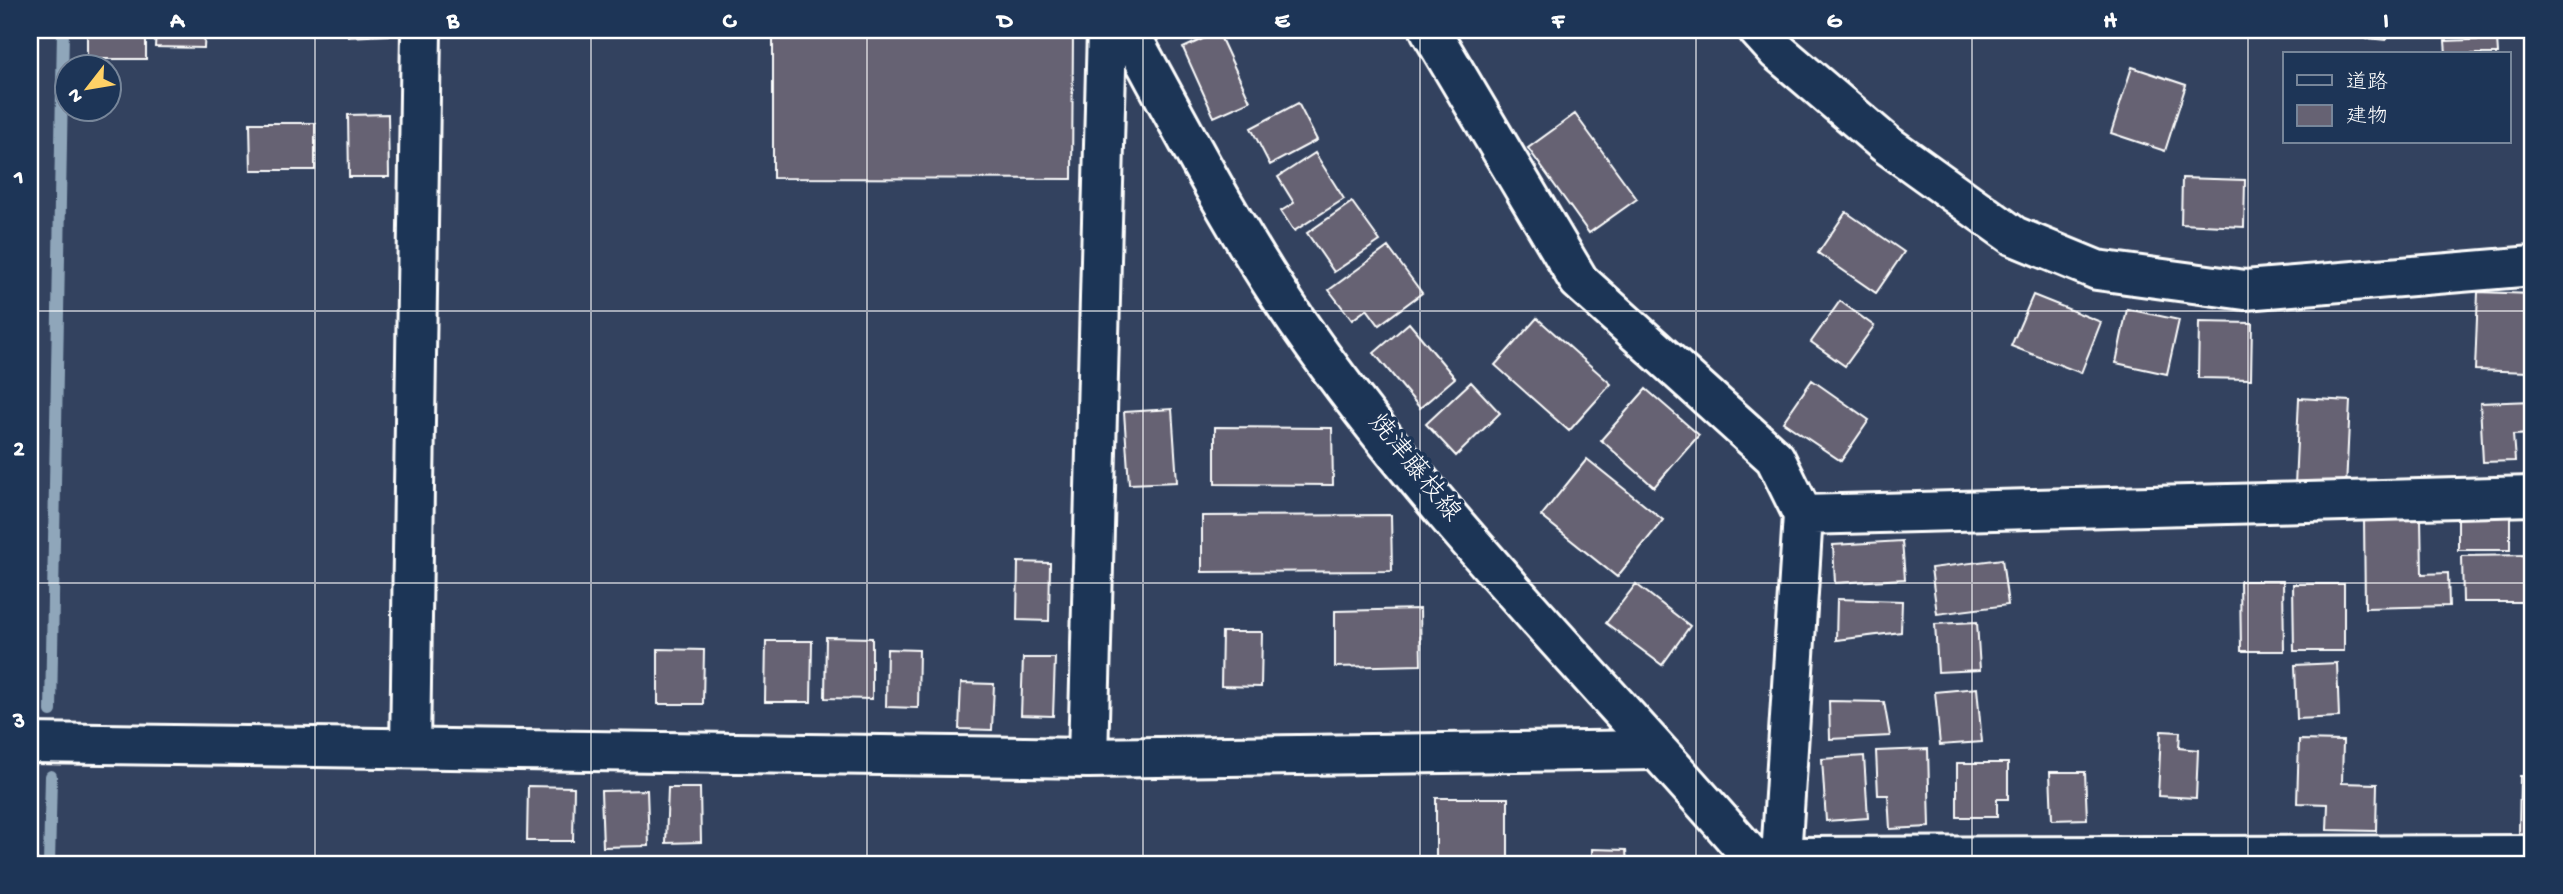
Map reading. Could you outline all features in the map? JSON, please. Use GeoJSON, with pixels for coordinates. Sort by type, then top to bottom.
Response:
{"type":"FeatureCollection","features":[{"type":"Feature","properties":{"kind":"street"},"geometry":{"type":"LineString","coordinates":[[410,748],[421,30]]}},
{"type":"Feature","properties":{"kind":"street"},"geometry":{"type":"LineString","coordinates":[[1088,758],[1107,30]]}},
{"type":"Feature","properties":{"kind":"street","name":"焼津藤枝線"},"geometry":{"type":"LineString","coordinates":[[1128,30],[1231,221],[1299,325],[1418,480],[1655,750],[1772,862]]}},
{"type":"Feature","properties":{"kind":"street"},"geometry":{"type":"LineString","coordinates":[[1430,30],[1579,281],[1775,458],[1803,515],[1772,862],[2533,855]]}},
{"type":"Feature","properties":{"kind":"street"},"geometry":{"type":"LineString","coordinates":[[1758,30],[1777,51],[1886,144],[2014,236],[2098,270],[2245,290],[2533,266]]}},
{"type":"Feature","properties":{"kind":"street"},"geometry":{"type":"LineString","coordinates":[[1803,515],[2533,496]]}},
{"type":"Feature","properties":{"kind":"street"},"geometry":{"type":"LineString","coordinates":[[30,744],[1088,758],[1655,750]]}},
{"type":"Feature","properties":{"kind":"building"},"geometry":{"type":"Polygon","coordinates":[[[87,30],[146,30],[146,59],[122,59],[122,52],[87,52],[87,30]]]}},
{"type":"Feature","properties":{"kind":"building"},"geometry":{"type":"Polygon","coordinates":[[[156,30],[205,30],[204,48],[155,47],[156,30]]]}},
{"type":"Feature","properties":{"kind":"building"},"geometry":{"type":"Polygon","coordinates":[[[348,30],[388,30],[388,35],[348,37],[348,30]]]}},
{"type":"Feature","properties":{"kind":"building"},"geometry":{"type":"Polygon","coordinates":[[[773,30],[1073,30],[1072,179],[773,178],[773,30]]]}},
{"type":"Feature","properties":{"kind":"building"},"geometry":{"type":"Polygon","coordinates":[[[2357,30],[2387,30],[2386,40],[2357,37],[2357,30]]]}},
{"type":"Feature","properties":{"kind":"building"},"geometry":{"type":"Polygon","coordinates":[[[1218,32],[1250,101],[1214,117],[1183,48],[1218,32]]]}},
{"type":"Feature","properties":{"kind":"building"},"geometry":{"type":"Polygon","coordinates":[[[2497,39],[2498,52],[2446,52],[2445,41],[2497,39]]]}},
{"type":"Feature","properties":{"kind":"building"},"geometry":{"type":"Polygon","coordinates":[[[2132,67],[2186,85],[2165,151],[2111,133],[2132,67]]]}},
{"type":"Feature","properties":{"kind":"building"},"geometry":{"type":"Polygon","coordinates":[[[1298,103],[1317,140],[1270,165],[1251,128],[1298,103]]]}},
{"type":"Feature","properties":{"kind":"building"},"geometry":{"type":"Polygon","coordinates":[[[388,114],[389,177],[349,177],[348,115],[388,114]]]}},
{"type":"Feature","properties":{"kind":"building"},"geometry":{"type":"Polygon","coordinates":[[[1575,114],[1637,199],[1589,233],[1528,148],[1575,114]]]}},
{"type":"Feature","properties":{"kind":"building"},"geometry":{"type":"Polygon","coordinates":[[[250,123],[315,123],[315,170],[251,170],[250,123]]]}},
{"type":"Feature","properties":{"kind":"building"},"geometry":{"type":"Polygon","coordinates":[[[1315,153],[1344,199],[1294,231],[1281,211],[1294,203],[1278,177],[1315,153]]]}},
{"type":"Feature","properties":{"kind":"building"},"geometry":{"type":"Polygon","coordinates":[[[2182,178],[2245,180],[2244,227],[2181,224],[2182,178]]]}},
{"type":"Feature","properties":{"kind":"building"},"geometry":{"type":"Polygon","coordinates":[[[1352,202],[1380,241],[1334,272],[1307,233],[1352,202]]]}},
{"type":"Feature","properties":{"kind":"building"},"geometry":{"type":"Polygon","coordinates":[[[1846,212],[1904,252],[1876,293],[1818,253],[1846,212]]]}},
{"type":"Feature","properties":{"kind":"building"},"geometry":{"type":"Polygon","coordinates":[[[1388,247],[1422,293],[1379,325],[1367,309],[1352,320],[1329,290],[1388,247]]]}},
{"type":"Feature","properties":{"kind":"building"},"geometry":{"type":"Polygon","coordinates":[[[2478,292],[2532,294],[2529,372],[2475,370],[2478,292]]]}},
{"type":"Feature","properties":{"kind":"building"},"geometry":{"type":"Polygon","coordinates":[[[2033,295],[2101,322],[2081,373],[2011,346],[2033,295]]]}},
{"type":"Feature","properties":{"kind":"building"},"geometry":{"type":"Polygon","coordinates":[[[1840,301],[1874,326],[1845,366],[1811,342],[1840,301]]]}},
{"type":"Feature","properties":{"kind":"building"},"geometry":{"type":"Polygon","coordinates":[[[2127,309],[2179,320],[2167,374],[2116,363],[2127,309]]]}},
{"type":"Feature","properties":{"kind":"building"},"geometry":{"type":"Polygon","coordinates":[[[1537,318],[1611,384],[1569,431],[1495,365],[1537,318]]]}},
{"type":"Feature","properties":{"kind":"building"},"geometry":{"type":"Polygon","coordinates":[[[2199,322],[2252,323],[2251,379],[2198,378],[2199,322]]]}},
{"type":"Feature","properties":{"kind":"building"},"geometry":{"type":"Polygon","coordinates":[[[1409,323],[1455,378],[1420,408],[1374,353],[1409,323]]]}},
{"type":"Feature","properties":{"kind":"building"},"geometry":{"type":"Polygon","coordinates":[[[1812,380],[1869,420],[1841,461],[1783,422],[1812,380]]]}},
{"type":"Feature","properties":{"kind":"building"},"geometry":{"type":"Polygon","coordinates":[[[1471,382],[1500,413],[1456,456],[1426,424],[1471,382]]]}},
{"type":"Feature","properties":{"kind":"building"},"geometry":{"type":"Polygon","coordinates":[[[1646,389],[1699,435],[1654,487],[1601,440],[1646,389]]]}},
{"type":"Feature","properties":{"kind":"building"},"geometry":{"type":"Polygon","coordinates":[[[2299,398],[2350,401],[2346,488],[2295,485],[2299,398]]]}},
{"type":"Feature","properties":{"kind":"building"},"geometry":{"type":"Polygon","coordinates":[[[2533,401],[2533,434],[2513,435],[2515,461],[2483,462],[2480,403],[2533,401]]]}},
{"type":"Feature","properties":{"kind":"building"},"geometry":{"type":"Polygon","coordinates":[[[1172,409],[1177,482],[1129,484],[1124,412],[1172,409]]]}},
{"type":"Feature","properties":{"kind":"building"},"geometry":{"type":"Polygon","coordinates":[[[1215,427],[1332,428],[1333,485],[1215,484],[1215,427]]]}},
{"type":"Feature","properties":{"kind":"building"},"geometry":{"type":"Polygon","coordinates":[[[1587,459],[1663,520],[1617,577],[1541,516],[1587,459]]]}},
{"type":"Feature","properties":{"kind":"building"},"geometry":{"type":"Polygon","coordinates":[[[2458,511],[2510,511],[2510,550],[2458,550],[2458,511]]]}},
{"type":"Feature","properties":{"kind":"building"},"geometry":{"type":"Polygon","coordinates":[[[1391,515],[1392,571],[1202,572],[1202,516],[1391,515]]]}},
{"type":"Feature","properties":{"kind":"building"},"geometry":{"type":"Polygon","coordinates":[[[2421,518],[2422,574],[2448,573],[2449,606],[2365,608],[2364,519],[2421,518]]]}},
{"type":"Feature","properties":{"kind":"building"},"geometry":{"type":"Polygon","coordinates":[[[1902,541],[1905,579],[1835,583],[1833,545],[1902,541]]]}},
{"type":"Feature","properties":{"kind":"building"},"geometry":{"type":"Polygon","coordinates":[[[2533,555],[2533,602],[2463,602],[2462,556],[2533,555]]]}},
{"type":"Feature","properties":{"kind":"building"},"geometry":{"type":"Polygon","coordinates":[[[2002,559],[2008,605],[1937,614],[1931,568],[2002,559]]]}},
{"type":"Feature","properties":{"kind":"building"},"geometry":{"type":"Polygon","coordinates":[[[1018,562],[1050,563],[1049,621],[1017,620],[1018,562]]]}},
{"type":"Feature","properties":{"kind":"building"},"geometry":{"type":"Polygon","coordinates":[[[2240,581],[2283,581],[2284,651],[2241,651],[2240,581]]]}},
{"type":"Feature","properties":{"kind":"building"},"geometry":{"type":"Polygon","coordinates":[[[1636,584],[1690,626],[1662,665],[1606,623],[1636,584]]]}},
{"type":"Feature","properties":{"kind":"building"},"geometry":{"type":"Polygon","coordinates":[[[2293,584],[2344,584],[2344,651],[2294,651],[2293,584]]]}},
{"type":"Feature","properties":{"kind":"building"},"geometry":{"type":"Polygon","coordinates":[[[1837,599],[1902,601],[1901,632],[1836,640],[1837,599]]]}},
{"type":"Feature","properties":{"kind":"building"},"geometry":{"type":"Polygon","coordinates":[[[1420,609],[1421,665],[1335,667],[1335,611],[1420,609]]]}},
{"type":"Feature","properties":{"kind":"building"},"geometry":{"type":"Polygon","coordinates":[[[1977,622],[1980,670],[1938,672],[1935,624],[1977,622]]]}},
{"type":"Feature","properties":{"kind":"building"},"geometry":{"type":"Polygon","coordinates":[[[1222,632],[1262,632],[1261,687],[1221,686],[1222,632]]]}},
{"type":"Feature","properties":{"kind":"building"},"geometry":{"type":"Polygon","coordinates":[[[826,637],[872,638],[872,699],[825,698],[826,637]]]}},
{"type":"Feature","properties":{"kind":"building"},"geometry":{"type":"Polygon","coordinates":[[[766,641],[812,641],[811,702],[765,702],[766,641]]]}},
{"type":"Feature","properties":{"kind":"building"},"geometry":{"type":"Polygon","coordinates":[[[658,649],[704,650],[703,704],[658,704],[658,649]]]}},
{"type":"Feature","properties":{"kind":"building"},"geometry":{"type":"Polygon","coordinates":[[[887,649],[919,650],[918,708],[886,707],[887,649]]]}},
{"type":"Feature","properties":{"kind":"building"},"geometry":{"type":"Polygon","coordinates":[[[1023,658],[1055,658],[1053,716],[1021,715],[1023,658]]]}},
{"type":"Feature","properties":{"kind":"building"},"geometry":{"type":"Polygon","coordinates":[[[2337,663],[2339,717],[2297,719],[2295,665],[2337,663]]]}},
{"type":"Feature","properties":{"kind":"building"},"geometry":{"type":"Polygon","coordinates":[[[961,683],[994,684],[992,730],[959,729],[961,683]]]}},
{"type":"Feature","properties":{"kind":"building"},"geometry":{"type":"Polygon","coordinates":[[[1977,688],[1982,742],[1940,745],[1935,692],[1977,688]]]}},
{"type":"Feature","properties":{"kind":"building"},"geometry":{"type":"Polygon","coordinates":[[[1829,701],[1884,702],[1890,736],[1830,739],[1829,701]]]}},
{"type":"Feature","properties":{"kind":"building"},"geometry":{"type":"Polygon","coordinates":[[[2161,731],[2180,732],[2179,748],[2198,750],[2196,798],[2158,796],[2161,731]]]}},
{"type":"Feature","properties":{"kind":"building"},"geometry":{"type":"Polygon","coordinates":[[[2299,740],[2343,741],[2342,783],[2377,784],[2376,831],[2327,830],[2328,804],[2297,803],[2299,740]]]}},
{"type":"Feature","properties":{"kind":"building"},"geometry":{"type":"Polygon","coordinates":[[[1928,749],[1930,827],[1890,829],[1888,795],[1878,795],[1876,751],[1928,749]]]}},
{"type":"Feature","properties":{"kind":"building"},"geometry":{"type":"Polygon","coordinates":[[[1864,756],[1868,818],[1826,821],[1822,759],[1864,756]]]}},
{"type":"Feature","properties":{"kind":"building"},"geometry":{"type":"Polygon","coordinates":[[[1957,763],[2008,763],[2008,799],[1997,799],[1997,817],[1957,817],[1957,763]]]}},
{"type":"Feature","properties":{"kind":"building"},"geometry":{"type":"Polygon","coordinates":[[[2050,772],[2085,772],[2087,819],[2052,820],[2050,772]]]}},
{"type":"Feature","properties":{"kind":"building"},"geometry":{"type":"Polygon","coordinates":[[[2520,776],[2533,776],[2533,834],[2519,833],[2520,776]]]}},
{"type":"Feature","properties":{"kind":"building"},"geometry":{"type":"Polygon","coordinates":[[[528,786],[574,787],[573,841],[527,841],[528,786]]]}},
{"type":"Feature","properties":{"kind":"building"},"geometry":{"type":"Polygon","coordinates":[[[668,788],[700,788],[701,842],[666,843],[668,788]]]}},
{"type":"Feature","properties":{"kind":"building"},"geometry":{"type":"Polygon","coordinates":[[[647,790],[649,846],[603,847],[601,791],[647,790]]]}},
{"type":"Feature","properties":{"kind":"building"},"geometry":{"type":"Polygon","coordinates":[[[1436,798],[1508,798],[1508,864],[1436,864],[1436,798]]]}},
{"type":"Feature","properties":{"kind":"building"},"geometry":{"type":"Polygon","coordinates":[[[1592,849],[1626,850],[1627,864],[1592,864],[1592,849]]]}},
{"type":"Feature","properties":{"kind":"waterway"},"geometry":{"type":"LineString","coordinates":[[51,711],[63,30]]}},
{"type":"Feature","properties":{"kind":"waterway"},"geometry":{"type":"LineString","coordinates":[[49,864],[51,776]]}},
{"type":"Feature","properties":{"kind":"waterway"},"geometry":{"type":"LineString","coordinates":[[30,861],[36,864]]}}]}
